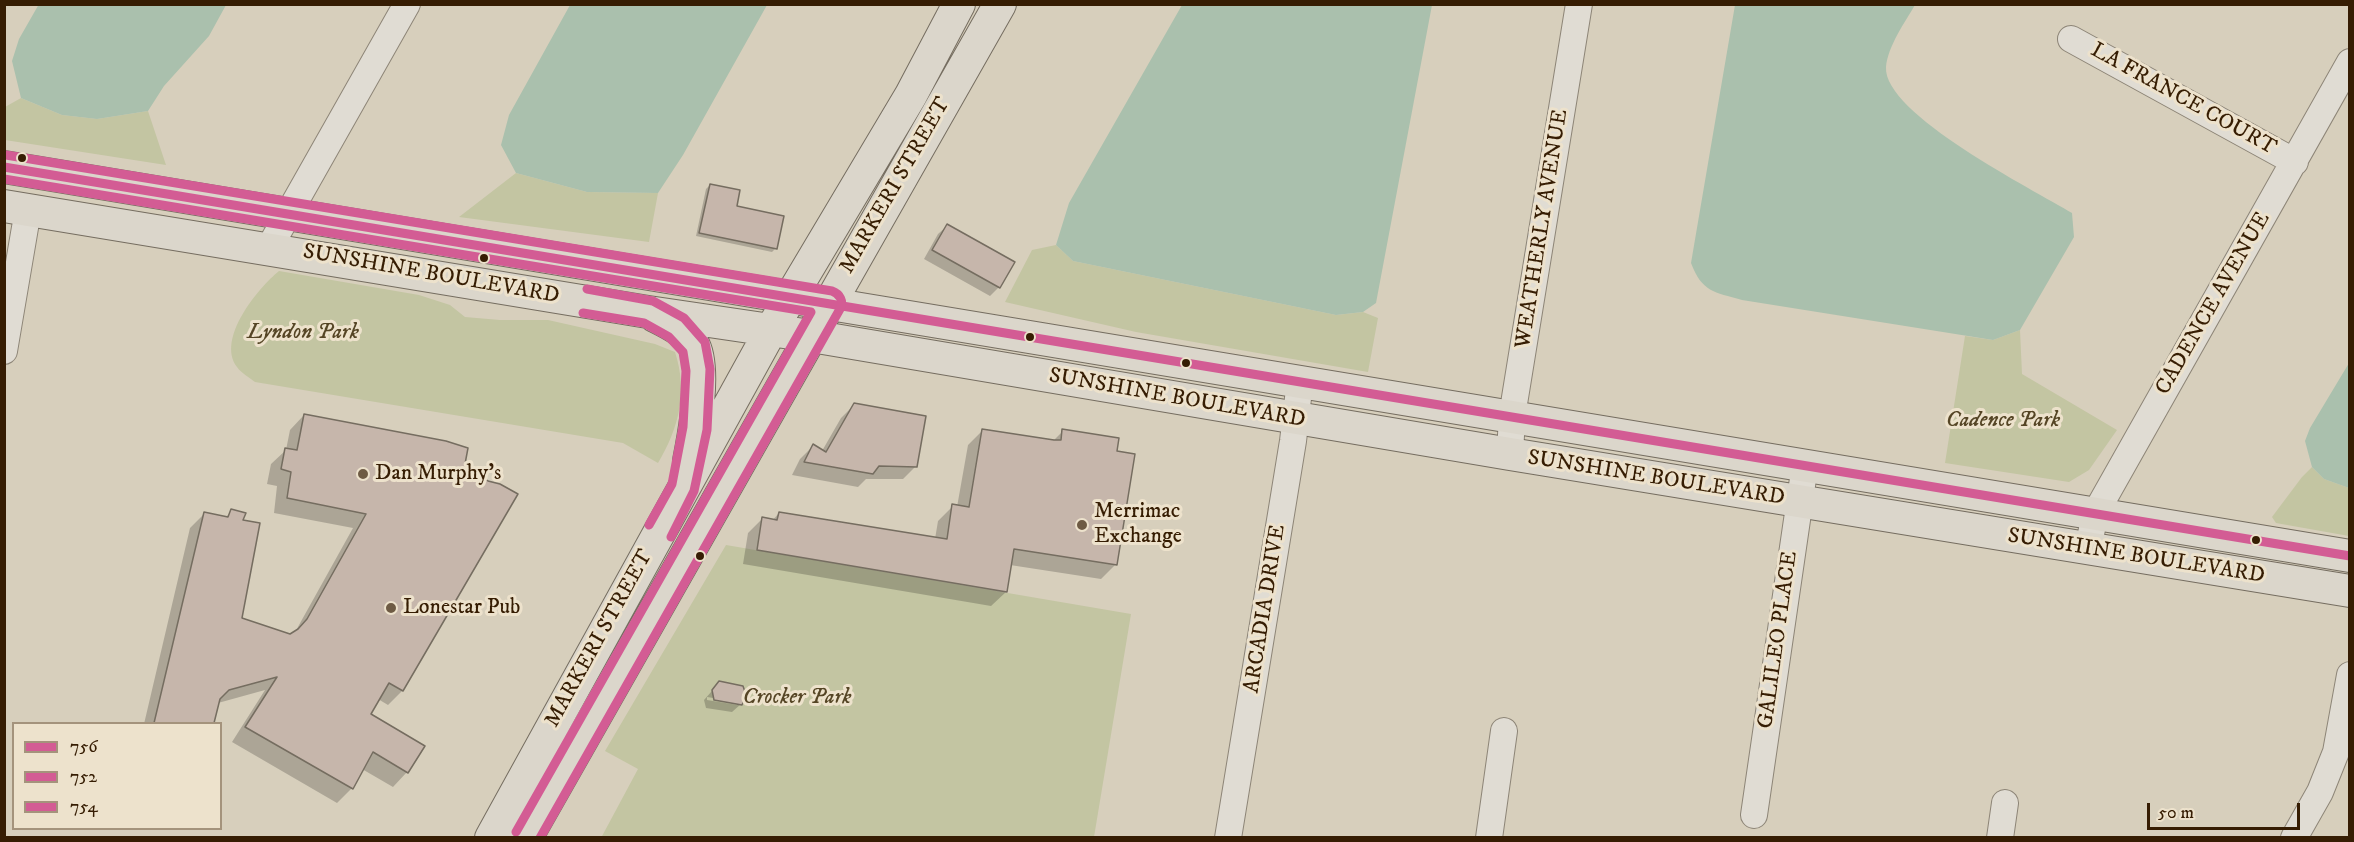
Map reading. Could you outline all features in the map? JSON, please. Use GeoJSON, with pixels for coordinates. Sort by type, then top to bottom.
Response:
{"type":"FeatureCollection","features":[{"type":"Feature","properties":{"kind":"main road","name":"MARKERI STREET"},"geometry":{"type":"LineString","coordinates":[[491,837],[790,296],[911,95],[959,4]]}},
{"type":"Feature","properties":{"kind":"main road","name":"MARKERI STREET"},"geometry":{"type":"LineString","coordinates":[[526,837],[1000,4]]}},
{"type":"Feature","properties":{"kind":"main road","name":"SUNSHINE BOULEVARD"},"geometry":{"type":"LineString","coordinates":[[4,167],[2349,556]]}},
{"type":"Feature","properties":{"kind":"main road","name":"SUNSHINE BOULEVARD"},"geometry":{"type":"LineString","coordinates":[[16,208],[648,312],[811,336],[1296,419],[2349,591]]}},
{"type":"Feature","properties":{"kind":"main road"},"geometry":{"type":"LineString","coordinates":[[648,312],[676,327],[694,346],[698,370],[698,402],[683,488]]}},
{"type":"Feature","properties":{"kind":"street"},"geometry":{"type":"LineString","coordinates":[[268,248],[407,4]]}},
{"type":"Feature","properties":{"kind":"street","name":"WEATHERLY AVENUE"},"geometry":{"type":"LineString","coordinates":[[1510,454],[1512,416],[1579,4]]}},
{"type":"Feature","properties":{"kind":"street","name":"LA FRANCE COURT"},"geometry":{"type":"LineString","coordinates":[[2071,39],[2295,162]]}},
{"type":"Feature","properties":{"kind":"street","name":"CADENCE AVENUE"},"geometry":{"type":"LineString","coordinates":[[2088,549],[2095,514],[2295,162],[2349,62]]}},
{"type":"Feature","properties":{"kind":"street"},"geometry":{"type":"LineString","coordinates":[[4,351],[16,208]]}},
{"type":"Feature","properties":{"kind":"street","name":"ARCADIA DRIVE"},"geometry":{"type":"LineString","coordinates":[[1228,837],[1296,419],[1300,381]]}},
{"type":"Feature","properties":{"kind":"street","name":"GALILEO PLACE"},"geometry":{"type":"LineString","coordinates":[[1754,815],[1805,465]]}},
{"type":"Feature","properties":{"kind":"street"},"geometry":{"type":"LineString","coordinates":[[2294,837],[2320,792],[2336,752],[2349,675]]}},
{"type":"Feature","properties":{"kind":"street"},"geometry":{"type":"LineString","coordinates":[[1489,837],[1504,731]]}},
{"type":"Feature","properties":{"kind":"street"},"geometry":{"type":"LineString","coordinates":[[2000,837],[2005,803]]}},
{"type":"Feature","properties":{"kind":"green space"},"geometry":{"type":"Polygon","coordinates":[[[21,98],[62,115],[97,119],[148,111],[166,165],[5,140],[5,107],[21,98]]]}},
{"type":"Feature","properties":{"kind":"green space"},"geometry":{"type":"Polygon","coordinates":[[[516,173],[587,192],[658,193],[649,242],[459,217],[516,173]]]}},
{"type":"Feature","properties":{"kind":"green space"},"geometry":{"type":"Polygon","coordinates":[[[1056,245],[1073,261],[1336,315],[1363,312],[1378,318],[1368,372],[1136,332],[1005,302],[1032,250],[1056,245]]]}},
{"type":"Feature","properties":{"kind":"green space","name":"Lyndon Park"},"geometry":{"type":"Polygon","coordinates":[[[279,271],[419,295],[450,305],[465,317],[548,320],[655,344],[675,352],[681,381],[681,395],[671,437],[658,463],[623,443],[255,382],[237,367],[232,356],[232,343],[242,315],[251,301],[279,271]]]}},
{"type":"Feature","properties":{"kind":"green space","name":"Cadence Park"},"geometry":{"type":"Polygon","coordinates":[[[2020,330],[2022,374],[2117,430],[2089,470],[2069,482],[1945,463],[1965,336],[1993,340],[2020,330]]]}},
{"type":"Feature","properties":{"kind":"green space"},"geometry":{"type":"Polygon","coordinates":[[[2312,467],[2324,479],[2349,488],[2349,536],[2276,523],[2272,517],[2312,467]]]}},
{"type":"Feature","properties":{"kind":"green space","name":"Crocker Park"},"geometry":{"type":"Polygon","coordinates":[[[726,545],[1131,614],[1094,837],[601,838],[638,769],[605,751],[726,545]]]}},
{"type":"Feature","properties":{"kind":"shaded area"},"geometry":{"type":"Polygon","coordinates":[[[39,4],[226,5],[209,36],[164,86],[148,111],[97,119],[62,115],[21,98],[12,61],[19,39],[39,4]]]}},
{"type":"Feature","properties":{"kind":"shaded area"},"geometry":{"type":"Polygon","coordinates":[[[570,5],[767,5],[683,155],[658,193],[587,192],[516,173],[501,145],[509,115],[570,5]]]}},
{"type":"Feature","properties":{"kind":"shaded area"},"geometry":{"type":"Polygon","coordinates":[[[1182,5],[1432,5],[1376,303],[1363,312],[1336,315],[1073,261],[1056,245],[1069,203],[1182,5]]]}},
{"type":"Feature","properties":{"kind":"shaded area"},"geometry":{"type":"Polygon","coordinates":[[[1735,5],[1915,5],[1887,59],[1886,67],[1892,86],[1908,106],[1934,128],[1996,169],[2072,213],[2074,237],[2020,330],[1993,340],[1742,300],[1716,292],[1700,280],[1691,263],[1735,5]]]}},
{"type":"Feature","properties":{"kind":"shaded area"},"geometry":{"type":"Polygon","coordinates":[[[2349,363],[2349,488],[2324,479],[2312,467],[2305,441],[2310,428],[2349,363]]]}},
{"type":"Feature","properties":{"kind":"building"},"geometry":{"type":"Polygon","coordinates":[[[710,184],[740,190],[737,206],[784,216],[777,249],[699,233],[710,184]]]}},
{"type":"Feature","properties":{"kind":"building"},"geometry":{"type":"Polygon","coordinates":[[[947,224],[1015,262],[1000,288],[932,250],[947,224]]]}},
{"type":"Feature","properties":{"kind":"building"},"geometry":{"type":"Polygon","coordinates":[[[854,403],[926,416],[917,467],[879,466],[873,474],[804,462],[813,444],[826,452],[854,403]]]}},
{"type":"Feature","properties":{"kind":"building"},"geometry":{"type":"Polygon","coordinates":[[[304,414],[446,441],[468,448],[465,464],[488,481],[500,484],[518,494],[403,691],[389,683],[371,714],[425,746],[408,773],[373,752],[353,789],[245,727],[277,677],[229,690],[220,699],[214,722],[154,722],[204,512],[228,517],[231,509],[246,513],[243,520],[260,523],[242,618],[290,634],[307,619],[366,514],[287,498],[291,472],[281,469],[285,448],[297,450],[304,414]]]}},
{"type":"Feature","properties":{"kind":"building"},"geometry":{"type":"Polygon","coordinates":[[[982,429],[1054,440],[1061,440],[1062,429],[1119,438],[1117,451],[1135,454],[1117,565],[1014,549],[1007,592],[757,550],[762,517],[777,520],[779,512],[947,539],[952,504],[969,507],[982,429]]]}},
{"type":"Feature","properties":{"kind":"building"},"geometry":{"type":"Polygon","coordinates":[[[719,681],[743,686],[746,695],[742,705],[714,700],[712,690],[719,681]]]}},
{"type":"Feature","properties":{"kind":"transit line","name":"754"},"geometry":{"type":"LineString","coordinates":[[6,155],[832,291],[839,296],[842,303],[840,309],[540,838]]}},
{"type":"Feature","properties":{"kind":"transit line","name":"756"},"geometry":{"type":"LineString","coordinates":[[4,167],[2350,556]]}},
{"type":"Feature","properties":{"kind":"transit line","name":"752"},"geometry":{"type":"LineString","coordinates":[[4,179],[811,312],[516,832]]}},
{"type":"Feature","properties":{"kind":"transit line","name":"754"},"geometry":{"type":"LineString","coordinates":[[587,289],[653,301],[684,318],[705,342],[710,369],[707,430],[694,491],[671,537]]}},
{"type":"Feature","properties":{"kind":"transit line","name":"752"},"geometry":{"type":"LineString","coordinates":[[583,313],[644,323],[669,337],[683,352],[686,371],[683,427],[672,484],[649,525]]}},
{"type":"Feature","properties":{"kind":"place","name":"Dan Murphy's"},"geometry":{"type":"Point","coordinates":[363,474]}},
{"type":"Feature","properties":{"kind":"place","name":"Merrimac Exchange"},"geometry":{"type":"Point","coordinates":[1082,525]}},
{"type":"Feature","properties":{"kind":"place","name":"Lonestar Pub"},"geometry":{"type":"Point","coordinates":[391,608]}}]}
